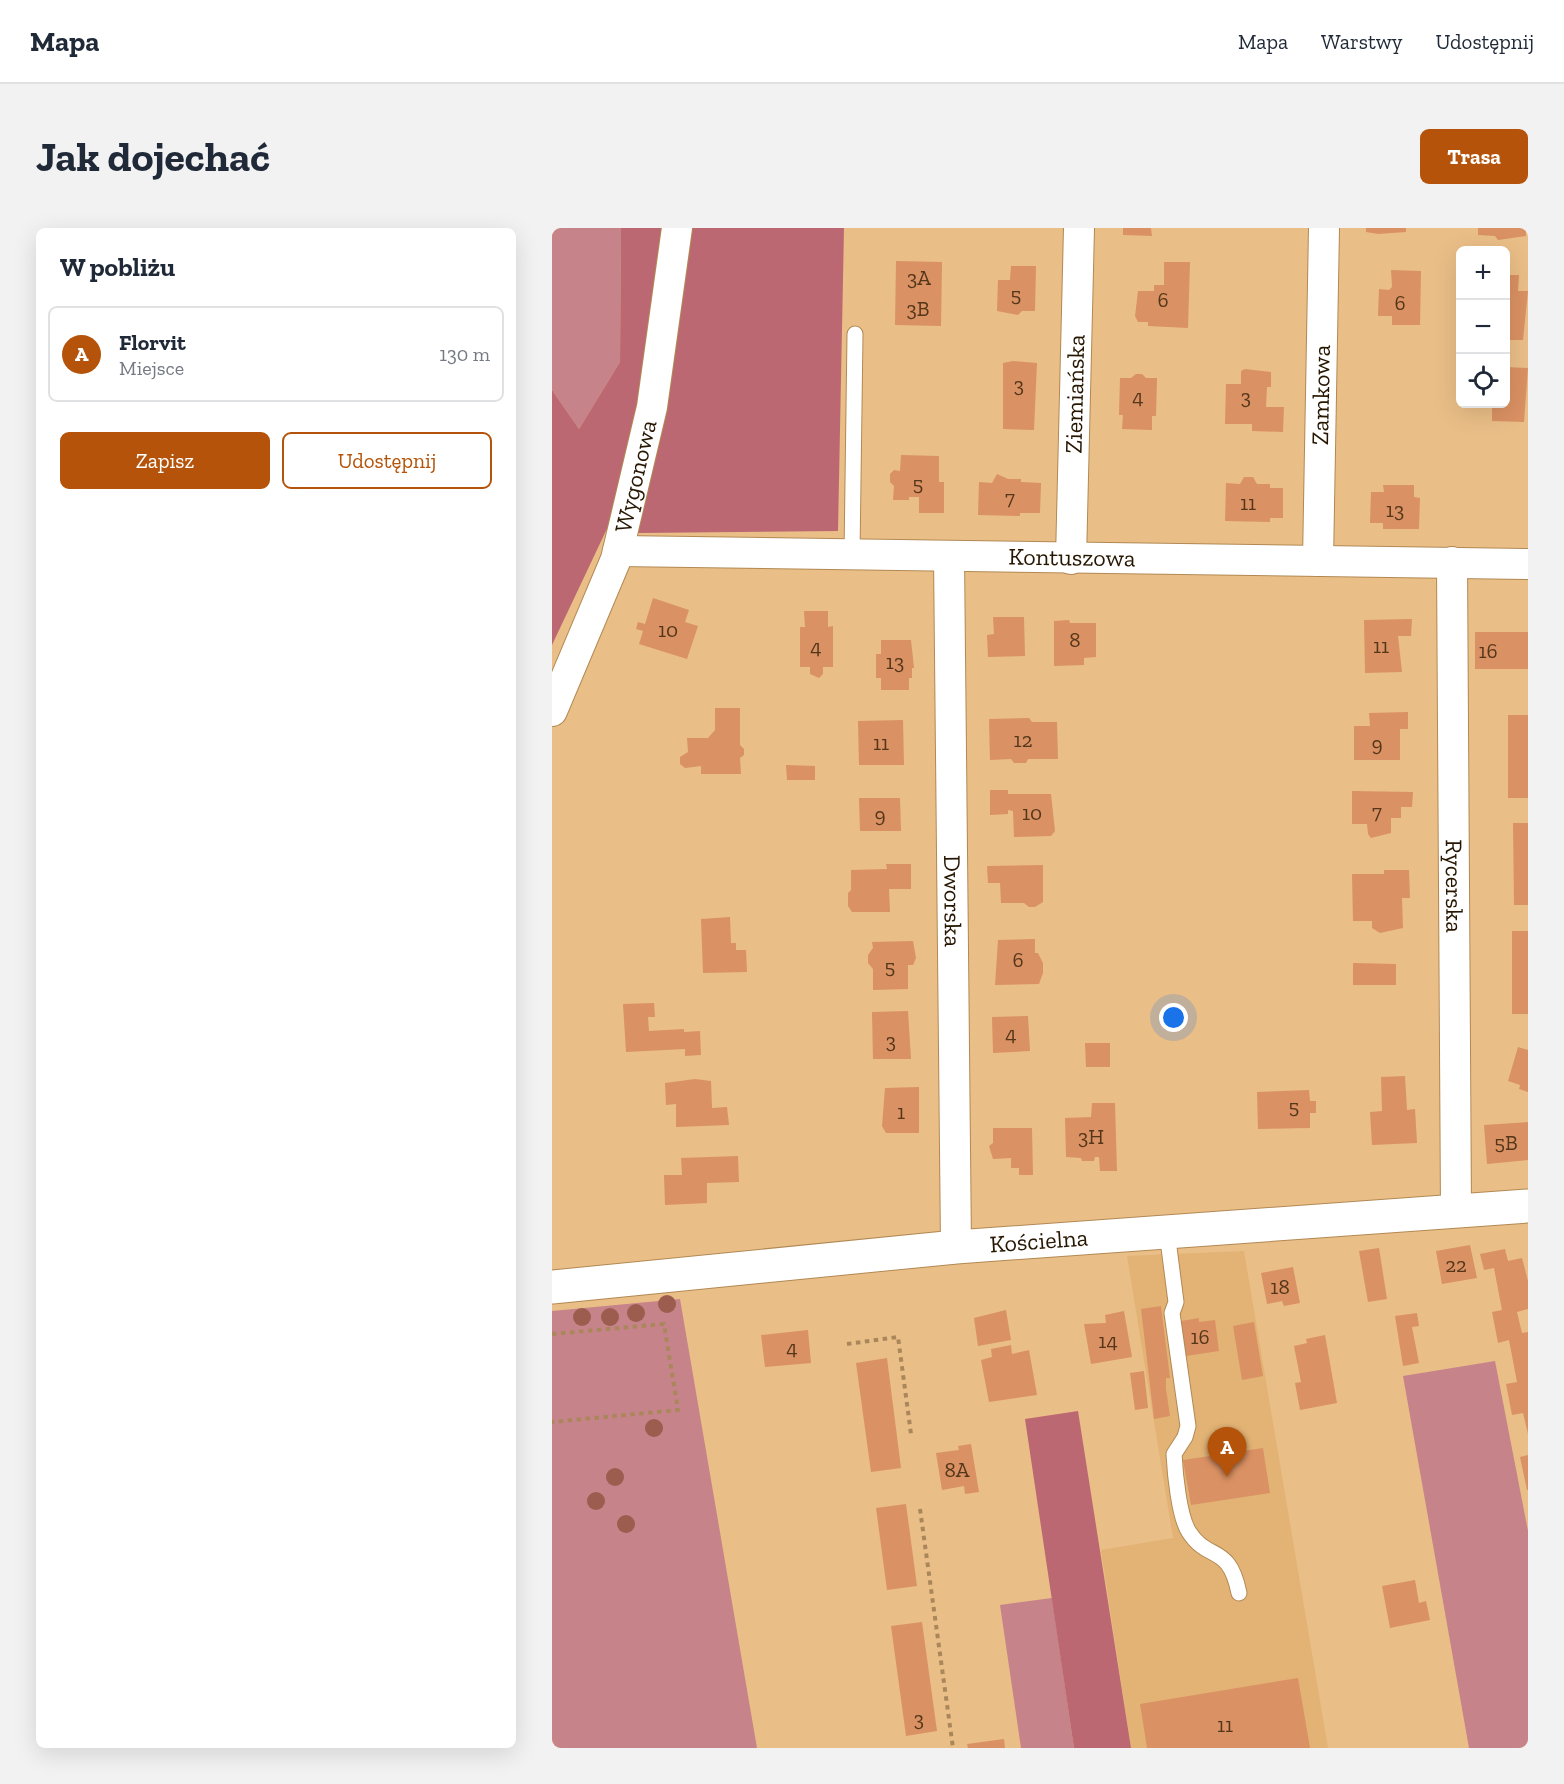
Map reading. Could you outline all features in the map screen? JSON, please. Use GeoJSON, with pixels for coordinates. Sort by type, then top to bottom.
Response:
{"type":"FeatureCollection","features":[{"type":"Feature","properties":{"kind":"street","name":"Wygonowa"},"geometry":{"type":"LineString","coordinates":[[552,711],[618,551],[652,407],[677,228]]}},
{"type":"Feature","properties":{"kind":"street","name":"Ziemiańska"},"geometry":{"type":"LineString","coordinates":[[1071,559],[1078,228]]}},
{"type":"Feature","properties":{"kind":"street","name":"Zamkowa"},"geometry":{"type":"LineString","coordinates":[[1318,561],[1324,228]]}},
{"type":"Feature","properties":{"kind":"street","name":"Kontuszowa"},"geometry":{"type":"LineString","coordinates":[[618,551],[1528,564]]}},
{"type":"Feature","properties":{"kind":"street","name":"Dworska"},"geometry":{"type":"LineString","coordinates":[[949,556],[957,1247]]}},
{"type":"Feature","properties":{"kind":"street","name":"Rycerska"},"geometry":{"type":"LineString","coordinates":[[1452,562],[1456,1211]]}},
{"type":"Feature","properties":{"kind":"street","name":"Kościelna"},"geometry":{"type":"LineString","coordinates":[[552,1287],[957,1247],[1456,1211],[1527,1211]]}},
{"type":"Feature","properties":{"kind":"lane"},"geometry":{"type":"LineString","coordinates":[[852,555],[855,334]]}},
{"type":"Feature","properties":{"kind":"lane"},"geometry":{"type":"LineString","coordinates":[[1167,1232],[1176,1302],[1172,1313],[1188,1426],[1185,1437],[1174,1454],[1183,1515],[1190,1534],[1226,1560],[1235,1572],[1239,1593]]}},
{"type":"Feature","properties":{"kind":"path"},"geometry":{"type":"LineString","coordinates":[[552,1334],[663,1324],[678,1410],[552,1422]]}},
{"type":"Feature","properties":{"kind":"path"},"geometry":{"type":"LineString","coordinates":[[847,1344],[898,1337],[911,1434]]}},
{"type":"Feature","properties":{"kind":"path"},"geometry":{"type":"LineString","coordinates":[[920,1509],[953,1748]]}},
{"type":"Feature","properties":{"kind":"shaded area"},"geometry":{"type":"Polygon","coordinates":[[[552,228],[621,228],[620,362],[579,429],[552,390],[552,228]]]}},
{"type":"Feature","properties":{"kind":"shaded area"},"geometry":{"type":"Polygon","coordinates":[[[621,228],[844,228],[838,531],[639,533],[613,516],[552,645],[552,390],[579,429],[620,362],[621,228]]]}},
{"type":"Feature","properties":{"kind":"shaded area"},"geometry":{"type":"Polygon","coordinates":[[[1244,1251],[1328,1748],[1131,1748],[1101,1550],[1173,1538],[1127,1256],[1244,1251]]]}},
{"type":"Feature","properties":{"kind":"shaded area"},"geometry":{"type":"Polygon","coordinates":[[[680,1299],[757,1748],[552,1748],[552,1311],[680,1299]]]}},
{"type":"Feature","properties":{"kind":"shaded area"},"geometry":{"type":"Polygon","coordinates":[[[1495,1361],[1528,1531],[1528,1748],[1469,1748],[1403,1376],[1495,1361]]]}},
{"type":"Feature","properties":{"kind":"shaded area"},"geometry":{"type":"Polygon","coordinates":[[[1078,1411],[1131,1748],[1074,1748],[1025,1419],[1078,1411]]]}},
{"type":"Feature","properties":{"kind":"shaded area"},"geometry":{"type":"Polygon","coordinates":[[[1052,1598],[1074,1748],[1021,1748],[1000,1605],[1052,1598]]]}},
{"type":"Feature","properties":{"kind":"building"},"geometry":{"type":"Polygon","coordinates":[[[1123,228],[1151,228],[1152,236],[1123,235],[1123,228]]]}},
{"type":"Feature","properties":{"kind":"building"},"geometry":{"type":"Polygon","coordinates":[[[1366,228],[1406,228],[1406,232],[1378,234],[1366,232],[1366,228]]]}},
{"type":"Feature","properties":{"kind":"building"},"geometry":{"type":"Polygon","coordinates":[[[1478,228],[1526,228],[1526,236],[1498,240],[1495,236],[1478,235],[1478,228]]]}},
{"type":"Feature","properties":{"kind":"building"},"geometry":{"type":"Polygon","coordinates":[[[896,261],[942,262],[941,326],[895,325],[896,261]]]}},
{"type":"Feature","properties":{"kind":"building"},"geometry":{"type":"Polygon","coordinates":[[[1164,262],[1190,262],[1188,328],[1148,326],[1148,322],[1138,322],[1135,316],[1138,291],[1154,291],[1154,285],[1164,285],[1164,262]]]}},
{"type":"Feature","properties":{"kind":"building"},"geometry":{"type":"Polygon","coordinates":[[[1011,266],[1036,266],[1035,311],[1022,311],[1018,315],[997,311],[998,280],[1010,280],[1011,266]]]}},
{"type":"Feature","properties":{"kind":"building"},"geometry":{"type":"Polygon","coordinates":[[[1391,270],[1421,271],[1420,325],[1392,325],[1392,316],[1378,316],[1379,289],[1389,290],[1392,287],[1391,270]]]}},
{"type":"Feature","properties":{"kind":"building"},"geometry":{"type":"Polygon","coordinates":[[[1510,275],[1519,275],[1518,291],[1528,291],[1523,340],[1510,340],[1510,275]]]}},
{"type":"Feature","properties":{"kind":"building"},"geometry":{"type":"Polygon","coordinates":[[[1013,361],[1037,363],[1034,430],[1003,429],[1003,363],[1013,361]]]}},
{"type":"Feature","properties":{"kind":"building"},"geometry":{"type":"Polygon","coordinates":[[[1510,367],[1528,368],[1524,422],[1492,421],[1492,408],[1510,408],[1510,367]]]}},
{"type":"Feature","properties":{"kind":"building"},"geometry":{"type":"Polygon","coordinates":[[[1245,369],[1271,372],[1271,387],[1267,387],[1266,407],[1284,407],[1283,432],[1252,431],[1252,424],[1225,424],[1226,384],[1241,384],[1241,371],[1245,369]]]}},
{"type":"Feature","properties":{"kind":"building"},"geometry":{"type":"Polygon","coordinates":[[[1136,374],[1142,374],[1146,378],[1157,378],[1156,416],[1152,416],[1152,430],[1122,429],[1123,415],[1119,415],[1120,378],[1131,378],[1136,374]]]}},
{"type":"Feature","properties":{"kind":"building"},"geometry":{"type":"Polygon","coordinates":[[[901,455],[939,456],[939,482],[944,482],[944,513],[919,513],[919,497],[909,497],[909,500],[893,500],[894,486],[890,482],[890,474],[894,470],[900,471],[901,455]]]}},
{"type":"Feature","properties":{"kind":"building"},"geometry":{"type":"Polygon","coordinates":[[[997,474],[1008,479],[1021,479],[1021,482],[1041,483],[1040,513],[1020,513],[1020,516],[978,515],[979,482],[992,483],[997,474]]]}},
{"type":"Feature","properties":{"kind":"building"},"geometry":{"type":"Polygon","coordinates":[[[1244,477],[1253,477],[1257,484],[1270,484],[1270,488],[1283,488],[1283,518],[1270,518],[1270,522],[1225,521],[1226,483],[1240,484],[1244,477]]]}},
{"type":"Feature","properties":{"kind":"building"},"geometry":{"type":"Polygon","coordinates":[[[1383,485],[1414,485],[1414,497],[1420,498],[1419,529],[1383,529],[1383,523],[1370,523],[1371,492],[1384,492],[1383,485]]]}},
{"type":"Feature","properties":{"kind":"building"},"geometry":{"type":"Polygon","coordinates":[[[653,598],[689,610],[685,622],[698,626],[687,659],[639,644],[643,631],[636,629],[638,622],[645,624],[653,598]]]}},
{"type":"Feature","properties":{"kind":"building"},"geometry":{"type":"Polygon","coordinates":[[[804,611],[828,611],[828,627],[833,626],[833,667],[823,667],[823,674],[819,678],[810,674],[810,667],[800,667],[800,627],[805,627],[804,611]]]}},
{"type":"Feature","properties":{"kind":"building"},"geometry":{"type":"Polygon","coordinates":[[[993,617],[1024,617],[1025,656],[988,657],[987,635],[994,634],[993,617]]]}},
{"type":"Feature","properties":{"kind":"building"},"geometry":{"type":"Polygon","coordinates":[[[1412,619],[1411,636],[1398,636],[1402,672],[1365,673],[1364,620],[1412,619]]]}},
{"type":"Feature","properties":{"kind":"building"},"geometry":{"type":"Polygon","coordinates":[[[1069,620],[1070,623],[1096,623],[1096,657],[1084,658],[1084,665],[1054,666],[1054,621],[1069,620]]]}},
{"type":"Feature","properties":{"kind":"building"},"geometry":{"type":"Polygon","coordinates":[[[1475,632],[1528,632],[1528,669],[1475,669],[1475,632]]]}},
{"type":"Feature","properties":{"kind":"building"},"geometry":{"type":"Polygon","coordinates":[[[881,640],[911,640],[914,668],[912,668],[912,678],[909,678],[909,690],[881,690],[881,678],[876,678],[876,654],[881,654],[881,640]]]}},
{"type":"Feature","properties":{"kind":"building"},"geometry":{"type":"Polygon","coordinates":[[[715,708],[740,708],[740,745],[744,749],[744,755],[740,758],[741,774],[701,774],[701,766],[685,768],[680,764],[680,757],[688,752],[687,738],[708,738],[715,730],[715,708]]]}},
{"type":"Feature","properties":{"kind":"building"},"geometry":{"type":"Polygon","coordinates":[[[1408,712],[1408,729],[1400,729],[1400,760],[1354,760],[1354,726],[1370,726],[1369,713],[1408,712]]]}},
{"type":"Feature","properties":{"kind":"building"},"geometry":{"type":"Polygon","coordinates":[[[1508,715],[1528,715],[1528,798],[1508,798],[1508,715]]]}},
{"type":"Feature","properties":{"kind":"building"},"geometry":{"type":"Polygon","coordinates":[[[1029,718],[1032,722],[1057,722],[1058,759],[1028,759],[1026,763],[1014,763],[1011,759],[990,760],[989,719],[1029,718]]]}},
{"type":"Feature","properties":{"kind":"building"},"geometry":{"type":"Polygon","coordinates":[[[903,720],[904,765],[859,765],[858,721],[903,720]]]}},
{"type":"Feature","properties":{"kind":"building"},"geometry":{"type":"Polygon","coordinates":[[[786,765],[815,766],[815,780],[787,780],[786,765]]]}},
{"type":"Feature","properties":{"kind":"building"},"geometry":{"type":"Polygon","coordinates":[[[990,790],[1008,790],[1008,794],[1051,794],[1055,831],[1051,836],[1014,837],[1013,811],[1008,810],[1008,814],[990,815],[990,790]]]}},
{"type":"Feature","properties":{"kind":"building"},"geometry":{"type":"Polygon","coordinates":[[[1352,791],[1413,792],[1412,807],[1401,807],[1401,818],[1391,818],[1391,833],[1371,838],[1367,824],[1352,824],[1352,791]]]}},
{"type":"Feature","properties":{"kind":"building"},"geometry":{"type":"Polygon","coordinates":[[[859,798],[900,798],[901,831],[860,831],[859,798]]]}},
{"type":"Feature","properties":{"kind":"building"},"geometry":{"type":"Polygon","coordinates":[[[1513,823],[1528,823],[1528,905],[1514,905],[1513,823]]]}},
{"type":"Feature","properties":{"kind":"building"},"geometry":{"type":"Polygon","coordinates":[[[886,864],[911,864],[911,889],[889,889],[890,912],[852,912],[848,906],[851,870],[887,869],[886,864]]]}},
{"type":"Feature","properties":{"kind":"building"},"geometry":{"type":"Polygon","coordinates":[[[1043,865],[1043,902],[1035,907],[1029,907],[1024,903],[1001,903],[1000,883],[988,883],[987,866],[1043,865]]]}},
{"type":"Feature","properties":{"kind":"building"},"geometry":{"type":"Polygon","coordinates":[[[1384,870],[1409,870],[1410,898],[1402,898],[1403,928],[1380,933],[1372,928],[1372,921],[1353,921],[1352,874],[1384,874],[1384,870]]]}},
{"type":"Feature","properties":{"kind":"building"},"geometry":{"type":"Polygon","coordinates":[[[730,917],[731,943],[736,943],[736,950],[746,950],[747,972],[703,973],[701,919],[730,917]]]}},
{"type":"Feature","properties":{"kind":"building"},"geometry":{"type":"Polygon","coordinates":[[[1512,931],[1528,931],[1528,1014],[1512,1014],[1512,931]]]}},
{"type":"Feature","properties":{"kind":"building"},"geometry":{"type":"Polygon","coordinates":[[[1035,939],[1035,953],[1038,953],[1043,963],[1043,973],[1039,984],[995,985],[998,940],[1035,939]]]}},
{"type":"Feature","properties":{"kind":"building"},"geometry":{"type":"Polygon","coordinates":[[[913,941],[916,958],[913,965],[908,965],[908,989],[873,990],[873,969],[868,963],[868,955],[873,948],[872,942],[913,941]]]}},
{"type":"Feature","properties":{"kind":"building"},"geometry":{"type":"Polygon","coordinates":[[[1353,963],[1396,964],[1396,985],[1353,985],[1353,963]]]}},
{"type":"Feature","properties":{"kind":"building"},"geometry":{"type":"Polygon","coordinates":[[[654,1003],[655,1017],[648,1017],[649,1031],[684,1029],[684,1032],[700,1031],[701,1055],[685,1056],[685,1049],[626,1052],[623,1004],[654,1003]]]}},
{"type":"Feature","properties":{"kind":"building"},"geometry":{"type":"Polygon","coordinates":[[[908,1011],[911,1059],[873,1059],[872,1012],[908,1011]]]}},
{"type":"Feature","properties":{"kind":"building"},"geometry":{"type":"Polygon","coordinates":[[[1028,1016],[1030,1051],[993,1053],[992,1017],[1028,1016]]]}},
{"type":"Feature","properties":{"kind":"building"},"geometry":{"type":"Polygon","coordinates":[[[1085,1043],[1110,1043],[1110,1067],[1086,1067],[1085,1043]]]}},
{"type":"Feature","properties":{"kind":"building"},"geometry":{"type":"Polygon","coordinates":[[[1518,1047],[1528,1050],[1528,1092],[1519,1089],[1520,1085],[1508,1081],[1518,1047]]]}},
{"type":"Feature","properties":{"kind":"building"},"geometry":{"type":"Polygon","coordinates":[[[1405,1076],[1407,1110],[1415,1109],[1417,1143],[1372,1145],[1370,1112],[1382,1111],[1381,1077],[1405,1076]]]}},
{"type":"Feature","properties":{"kind":"building"},"geometry":{"type":"Polygon","coordinates":[[[695,1079],[711,1081],[712,1108],[727,1107],[729,1125],[676,1127],[676,1104],[666,1105],[665,1083],[695,1079]]]}},
{"type":"Feature","properties":{"kind":"building"},"geometry":{"type":"Polygon","coordinates":[[[919,1087],[919,1133],[886,1133],[882,1126],[885,1088],[919,1087]]]}},
{"type":"Feature","properties":{"kind":"building"},"geometry":{"type":"Polygon","coordinates":[[[1309,1090],[1310,1101],[1316,1101],[1316,1113],[1310,1113],[1310,1128],[1258,1129],[1257,1092],[1309,1090]]]}},
{"type":"Feature","properties":{"kind":"building"},"geometry":{"type":"Polygon","coordinates":[[[1092,1103],[1115,1103],[1117,1171],[1100,1171],[1099,1157],[1095,1157],[1094,1161],[1082,1161],[1081,1158],[1066,1157],[1065,1118],[1091,1117],[1092,1103]]]}},
{"type":"Feature","properties":{"kind":"building"},"geometry":{"type":"Polygon","coordinates":[[[1528,1122],[1528,1160],[1487,1164],[1484,1125],[1528,1122]]]}},
{"type":"Feature","properties":{"kind":"building"},"geometry":{"type":"Polygon","coordinates":[[[993,1128],[1032,1128],[1033,1175],[1019,1175],[1019,1168],[1011,1168],[1011,1158],[993,1159],[989,1146],[993,1143],[993,1128]]]}},
{"type":"Feature","properties":{"kind":"building"},"geometry":{"type":"Polygon","coordinates":[[[738,1156],[739,1182],[707,1183],[707,1203],[665,1205],[664,1175],[682,1175],[681,1158],[738,1156]]]}},
{"type":"Feature","properties":{"kind":"building"},"geometry":{"type":"Polygon","coordinates":[[[1470,1245],[1477,1278],[1442,1284],[1436,1251],[1470,1245]]]}},
{"type":"Feature","properties":{"kind":"building"},"geometry":{"type":"Polygon","coordinates":[[[1379,1248],[1387,1299],[1368,1302],[1359,1251],[1379,1248]]]}},
{"type":"Feature","properties":{"kind":"building"},"geometry":{"type":"Polygon","coordinates":[[[1505,1249],[1508,1261],[1522,1258],[1528,1281],[1528,1309],[1517,1312],[1522,1333],[1528,1332],[1528,1434],[1523,1413],[1512,1415],[1506,1384],[1517,1382],[1509,1340],[1498,1343],[1492,1312],[1502,1310],[1494,1268],[1484,1270],[1480,1254],[1505,1249]]]}},
{"type":"Feature","properties":{"kind":"building"},"geometry":{"type":"Polygon","coordinates":[[[1293,1267],[1300,1303],[1284,1306],[1282,1301],[1267,1304],[1261,1273],[1293,1267]]]}},
{"type":"Feature","properties":{"kind":"building"},"geometry":{"type":"Polygon","coordinates":[[[1161,1306],[1170,1378],[1166,1378],[1166,1389],[1170,1416],[1154,1419],[1141,1309],[1161,1306]]]}},
{"type":"Feature","properties":{"kind":"building"},"geometry":{"type":"Polygon","coordinates":[[[1006,1310],[1011,1340],[978,1346],[974,1318],[1006,1310]]]}},
{"type":"Feature","properties":{"kind":"building"},"geometry":{"type":"Polygon","coordinates":[[[1124,1311],[1132,1357],[1091,1364],[1084,1324],[1106,1323],[1105,1315],[1124,1311]]]}},
{"type":"Feature","properties":{"kind":"building"},"geometry":{"type":"Polygon","coordinates":[[[1417,1313],[1419,1326],[1412,1327],[1419,1363],[1403,1366],[1395,1316],[1417,1313]]]}},
{"type":"Feature","properties":{"kind":"building"},"geometry":{"type":"Polygon","coordinates":[[[1199,1318],[1199,1322],[1215,1320],[1219,1351],[1186,1356],[1181,1321],[1199,1318]]]}},
{"type":"Feature","properties":{"kind":"building"},"geometry":{"type":"Polygon","coordinates":[[[1254,1322],[1263,1376],[1242,1380],[1233,1326],[1254,1322]]]}},
{"type":"Feature","properties":{"kind":"building"},"geometry":{"type":"Polygon","coordinates":[[[808,1330],[811,1363],[765,1367],[761,1335],[808,1330]]]}},
{"type":"Feature","properties":{"kind":"building"},"geometry":{"type":"Polygon","coordinates":[[[1325,1335],[1337,1403],[1300,1410],[1295,1383],[1301,1382],[1294,1346],[1307,1343],[1306,1339],[1325,1335]]]}},
{"type":"Feature","properties":{"kind":"building"},"geometry":{"type":"Polygon","coordinates":[[[1011,1345],[1012,1354],[1029,1350],[1037,1395],[989,1402],[981,1360],[992,1357],[991,1349],[1011,1345]]]}},
{"type":"Feature","properties":{"kind":"building"},"geometry":{"type":"Polygon","coordinates":[[[887,1358],[901,1468],[871,1472],[856,1363],[887,1358]]]}},
{"type":"Feature","properties":{"kind":"building"},"geometry":{"type":"Polygon","coordinates":[[[1144,1371],[1148,1408],[1135,1410],[1130,1373],[1144,1371]]]}},
{"type":"Feature","properties":{"kind":"building"},"geometry":{"type":"Polygon","coordinates":[[[971,1444],[979,1492],[965,1494],[964,1486],[942,1490],[936,1453],[959,1450],[958,1446],[971,1444]]]}},
{"type":"Feature","properties":{"kind":"building"},"geometry":{"type":"Polygon","coordinates":[[[1263,1448],[1270,1493],[1191,1505],[1183,1460],[1263,1448]]]}},
{"type":"Feature","properties":{"kind":"building"},"geometry":{"type":"Polygon","coordinates":[[[1528,1455],[1528,1490],[1527,1490],[1520,1457],[1528,1455]]]}},
{"type":"Feature","properties":{"kind":"building"},"geometry":{"type":"Polygon","coordinates":[[[906,1504],[917,1586],[887,1590],[876,1508],[906,1504]]]}},
{"type":"Feature","properties":{"kind":"building"},"geometry":{"type":"Polygon","coordinates":[[[1415,1580],[1419,1603],[1426,1601],[1430,1620],[1390,1628],[1382,1586],[1415,1580]]]}},
{"type":"Feature","properties":{"kind":"building"},"geometry":{"type":"Polygon","coordinates":[[[922,1622],[937,1731],[906,1736],[891,1626],[922,1622]]]}},
{"type":"Feature","properties":{"kind":"building"},"geometry":{"type":"Polygon","coordinates":[[[1298,1678],[1310,1748],[1147,1748],[1140,1704],[1298,1678]]]}},
{"type":"Feature","properties":{"kind":"building"},"geometry":{"type":"Polygon","coordinates":[[[1004,1739],[1005,1748],[968,1748],[967,1744],[1004,1739]]]}},
{"type":"Feature","properties":{"kind":"place","name":"Florvit"},"geometry":{"type":"Point","coordinates":[1227,1477]}}]}
